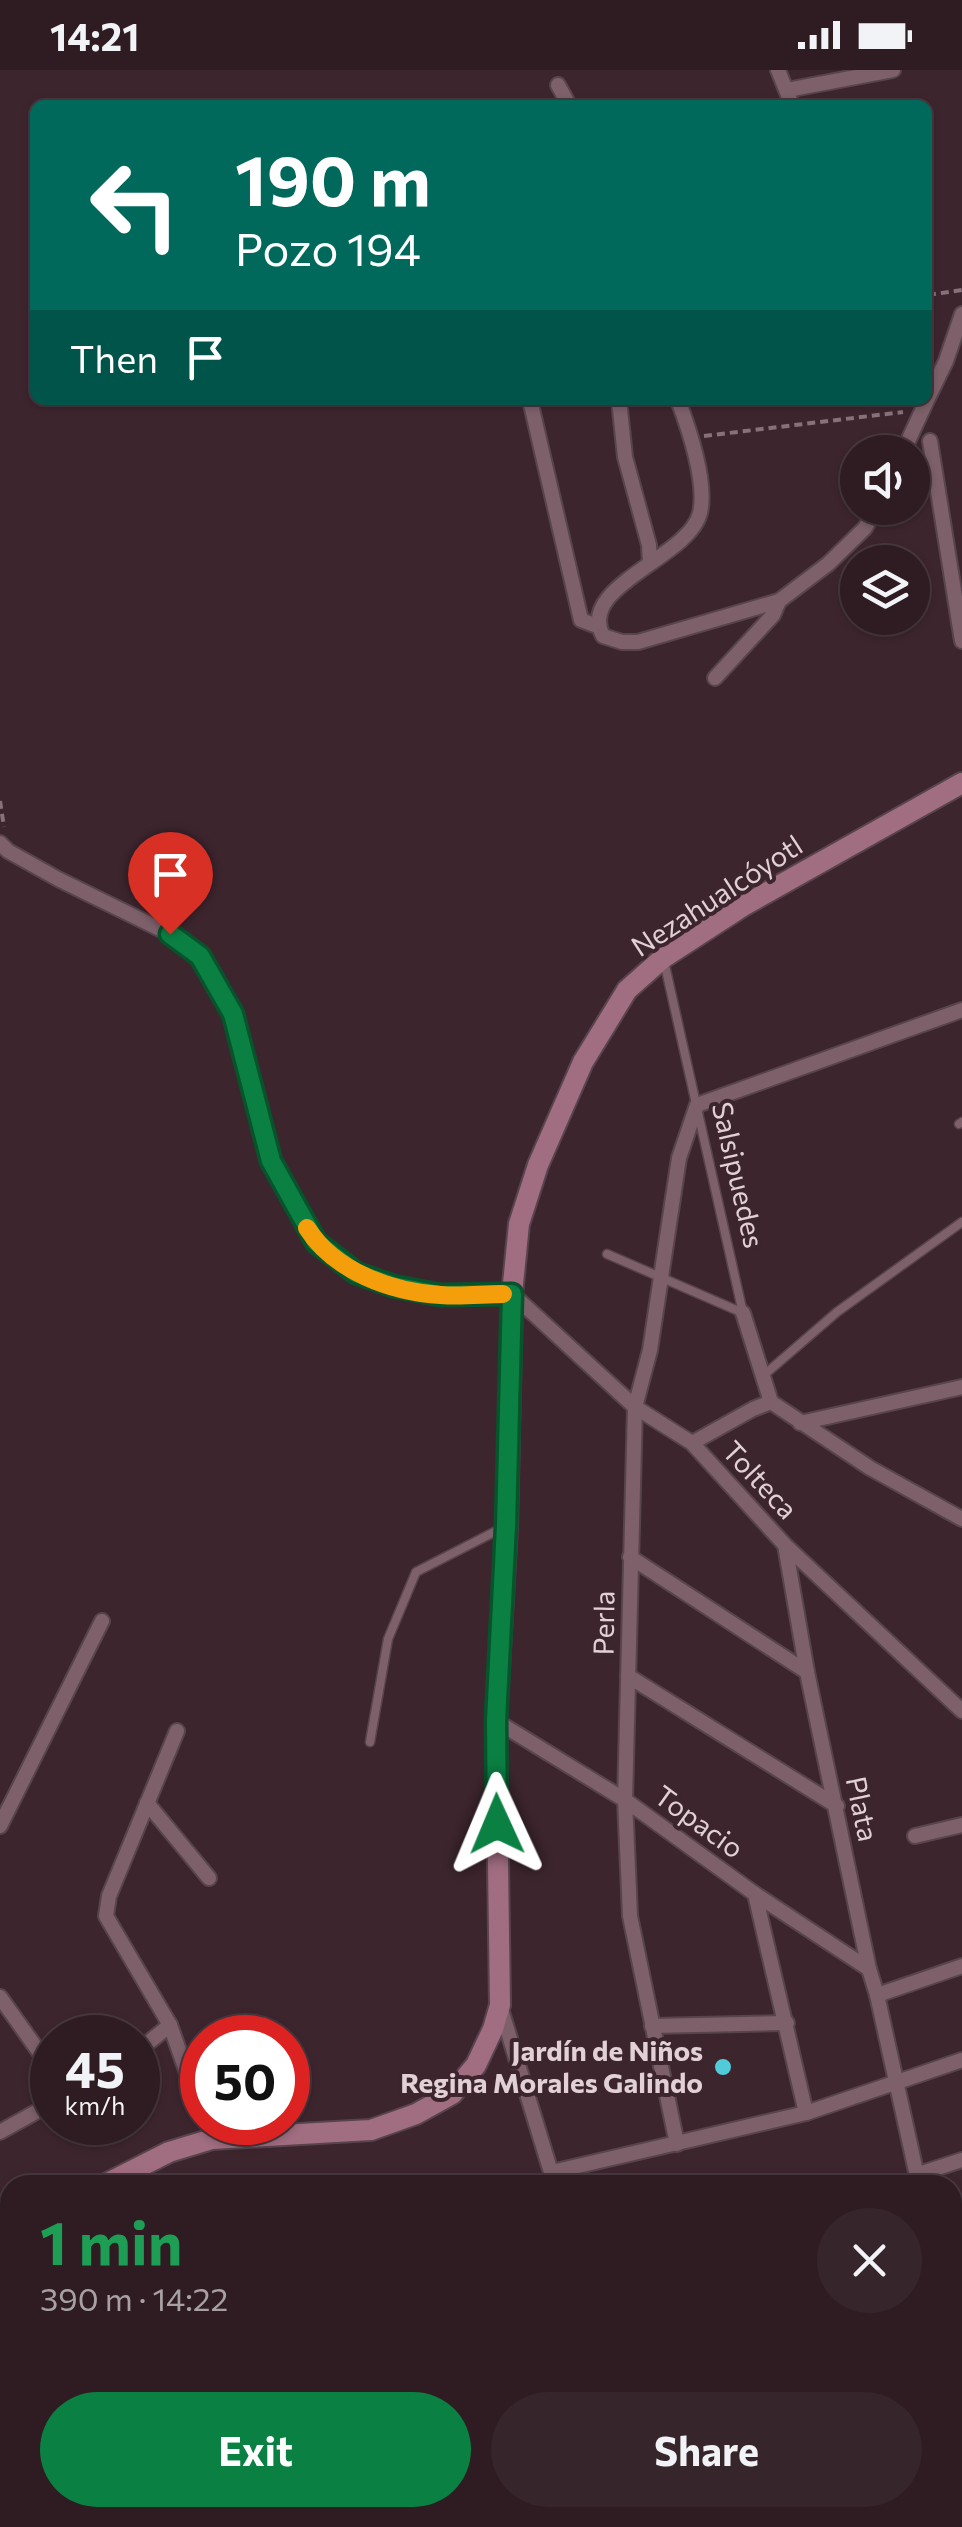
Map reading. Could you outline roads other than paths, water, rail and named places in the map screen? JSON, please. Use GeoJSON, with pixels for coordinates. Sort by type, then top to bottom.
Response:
{"type":"FeatureCollection","features":[{"type":"Feature","properties":{"kind":"main road","name":"Nezahualcóyotl"},"geometry":{"type":"LineString","coordinates":[[500,2005],[496,1720],[512,1294],[518,1224],[538,1166],[583,1062],[627,990],[663,958],[743,906],[962,783]]}},
{"type":"Feature","properties":{"kind":"main road"},"geometry":{"type":"LineString","coordinates":[[310,2130],[371,2130],[416,2114],[452,2094],[476,2065],[494,2029],[500,2005]]}},
{"type":"Feature","properties":{"kind":"main road"},"geometry":{"type":"LineString","coordinates":[[124,2175],[182,2145]]}},
{"type":"Feature","properties":{"kind":"street"},"geometry":{"type":"LineString","coordinates":[[778,70],[790,100]]}},
{"type":"Feature","properties":{"kind":"street"},"geometry":{"type":"LineString","coordinates":[[787,90],[893,70]]}},
{"type":"Feature","properties":{"kind":"street"},"geometry":{"type":"LineString","coordinates":[[558,85],[566,100]]}},
{"type":"Feature","properties":{"kind":"street"},"geometry":{"type":"LineString","coordinates":[[932,390],[962,314]]}},
{"type":"Feature","properties":{"kind":"street"},"geometry":{"type":"LineString","coordinates":[[531,405],[581,620],[598,626]]}},
{"type":"Feature","properties":{"kind":"street"},"geometry":{"type":"LineString","coordinates":[[619,405],[624,457],[650,545],[650,563]]}},
{"type":"Feature","properties":{"kind":"street"},"geometry":{"type":"LineString","coordinates":[[680,405],[692,438],[700,514],[688,535],[630,576],[613,594],[600,611],[598,626],[603,636],[638,642],[779,601],[828,564],[867,525]]}},
{"type":"Feature","properties":{"kind":"street"},"geometry":{"type":"LineString","coordinates":[[911,435],[925,405]]}},
{"type":"Feature","properties":{"kind":"street"},"geometry":{"type":"LineString","coordinates":[[930,441],[956,559],[962,641]]}},
{"type":"Feature","properties":{"kind":"street"},"geometry":{"type":"LineString","coordinates":[[716,678],[773,615],[779,601]]}},
{"type":"Feature","properties":{"kind":"street"},"geometry":{"type":"LineString","coordinates":[[0,843],[58,880],[170,934],[200,956],[233,1014],[271,1161],[316,1242],[356,1273],[393,1286],[440,1295],[512,1294]]}},
{"type":"Feature","properties":{"kind":"street"},"geometry":{"type":"LineString","coordinates":[[697,1104],[962,1010]]}},
{"type":"Feature","properties":{"kind":"street","name":"Perla"},"geometry":{"type":"LineString","coordinates":[[677,2144],[630,1916],[625,1800],[635,1407],[650,1350],[679,1158],[697,1104]]}},
{"type":"Feature","properties":{"kind":"street","name":"Tolteca"},"geometry":{"type":"LineString","coordinates":[[512,1294],[635,1407],[692,1444],[785,1545],[962,1711]]}},
{"type":"Feature","properties":{"kind":"street","name":"Salsipuedes"},"geometry":{"type":"LineString","coordinates":[[743,1313],[770,1402]]}},
{"type":"Feature","properties":{"kind":"street"},"geometry":{"type":"LineString","coordinates":[[800,1423],[962,1387]]}},
{"type":"Feature","properties":{"kind":"street"},"geometry":{"type":"LineString","coordinates":[[692,1444],[770,1402],[870,1468],[962,1518]]}},
{"type":"Feature","properties":{"kind":"street","name":"Plata"},"geometry":{"type":"LineString","coordinates":[[785,1545],[807,1672],[916,2175]]}},
{"type":"Feature","properties":{"kind":"street"},"geometry":{"type":"LineString","coordinates":[[630,1557],[807,1672]]}},
{"type":"Feature","properties":{"kind":"street"},"geometry":{"type":"LineString","coordinates":[[0,1826],[102,1622]]}},
{"type":"Feature","properties":{"kind":"street"},"geometry":{"type":"LineString","coordinates":[[628,1676],[836,1806]]}},
{"type":"Feature","properties":{"kind":"street","name":"Topacio"},"geometry":{"type":"LineString","coordinates":[[496,1720],[625,1800],[755,1894],[869,1969]]}},
{"type":"Feature","properties":{"kind":"street"},"geometry":{"type":"LineString","coordinates":[[177,1731],[108,1896],[106,1916],[170,2025],[180,2053]]}},
{"type":"Feature","properties":{"kind":"street"},"geometry":{"type":"LineString","coordinates":[[147,1802],[208,1878]]}},
{"type":"Feature","properties":{"kind":"street"},"geometry":{"type":"LineString","coordinates":[[915,1836],[962,1825]]}},
{"type":"Feature","properties":{"kind":"street"},"geometry":{"type":"LineString","coordinates":[[755,1894],[806,2113]]}},
{"type":"Feature","properties":{"kind":"street"},"geometry":{"type":"LineString","coordinates":[[877,1995],[962,1966]]}},
{"type":"Feature","properties":{"kind":"street"},"geometry":{"type":"LineString","coordinates":[[0,1997],[30,2039]]}},
{"type":"Feature","properties":{"kind":"street"},"geometry":{"type":"LineString","coordinates":[[500,2005],[552,2175]]}},
{"type":"Feature","properties":{"kind":"street"},"geometry":{"type":"LineString","coordinates":[[652,2026],[787,2023]]}},
{"type":"Feature","properties":{"kind":"street"},"geometry":{"type":"LineString","coordinates":[[160,2033],[170,2025]]}},
{"type":"Feature","properties":{"kind":"street"},"geometry":{"type":"LineString","coordinates":[[567,2175],[806,2113],[962,2060]]}},
{"type":"Feature","properties":{"kind":"street"},"geometry":{"type":"LineString","coordinates":[[0,2132],[30,2115]]}},
{"type":"Feature","properties":{"kind":"street"},"geometry":{"type":"LineString","coordinates":[[928,2175],[962,2160]]}},
{"type":"Feature","properties":{"kind":"lane","name":"Salsipuedes"},"geometry":{"type":"LineString","coordinates":[[663,958],[743,1313]]}},
{"type":"Feature","properties":{"kind":"lane"},"geometry":{"type":"LineString","coordinates":[[761,1378],[837,1312],[962,1222]]}},
{"type":"Feature","properties":{"kind":"lane"},"geometry":{"type":"LineString","coordinates":[[607,1254],[743,1313]]}},
{"type":"Feature","properties":{"kind":"lane"},"geometry":{"type":"LineString","coordinates":[[370,1742],[388,1639],[416,1572],[506,1526]]}},
{"type":"Feature","properties":{"kind":"place","name":"Jardín de Niños Regina Morales Galindo"},"geometry":{"type":"Point","coordinates":[723,2067]}}]}
